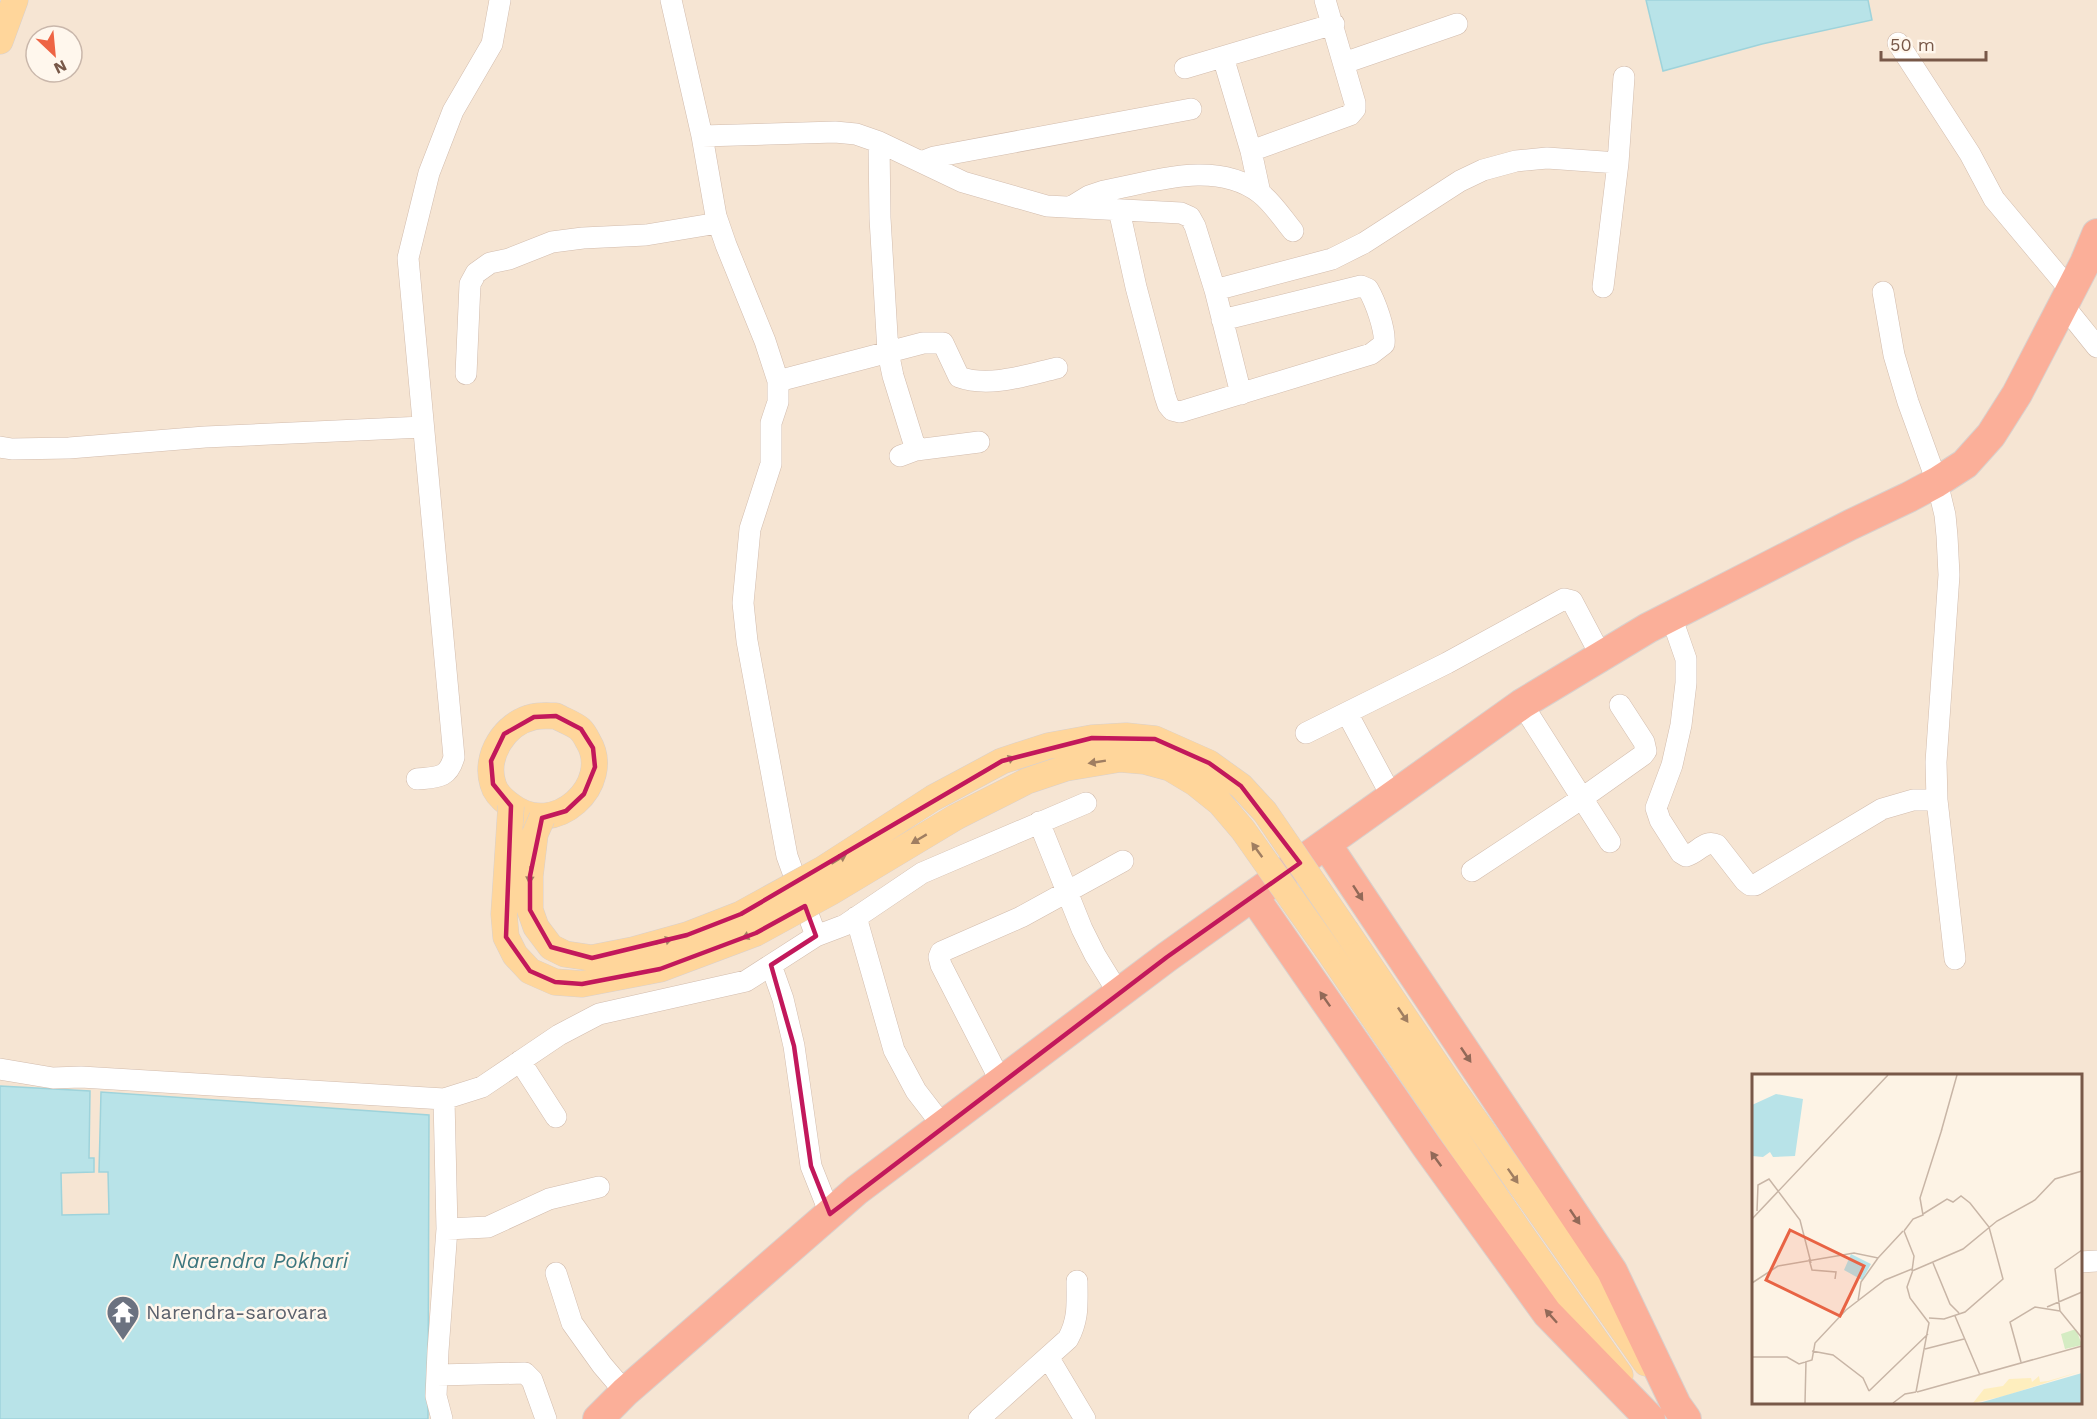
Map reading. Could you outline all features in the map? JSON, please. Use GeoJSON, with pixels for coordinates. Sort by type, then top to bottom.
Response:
{"type":"FeatureCollection","features":[{"type":"Feature","properties":{"kind":"highway"},"geometry":{"type":"LineString","coordinates":[[598,1419],[625,1392],[857,1190],[1119,993],[1522,704],[1648,628],[1937,482],[1965,464],[1991,435],[2018,394],[2067,298],[2091,264],[2097,234]]}},
{"type":"Feature","properties":{"kind":"highway"},"geometry":{"type":"LineString","coordinates":[[1326,844],[1612,1271],[1666,1415]]}},
{"type":"Feature","properties":{"kind":"highway"},"geometry":{"type":"LineString","coordinates":[[1254,896],[1427,1147],[1547,1313],[1666,1415]]}},
{"type":"Feature","properties":{"kind":"main road"},"geometry":{"type":"LineString","coordinates":[[0,41],[15,0]]}},
{"type":"Feature","properties":{"kind":"main road"},"geometry":{"type":"LineString","coordinates":[[556,716],[580,729],[593,748],[595,767],[584,794],[566,811],[542,818],[519,813],[511,806],[503,800],[493,784],[491,761],[496,745],[504,735],[519,722],[534,717],[556,716]]}},
{"type":"Feature","properties":{"kind":"main road"},"geometry":{"type":"LineString","coordinates":[[542,818],[535,834],[530,876],[530,910],[536,927],[551,947],[565,954],[592,958],[633,950],[687,935],[741,914],[823,869],[933,798],[1002,761],[1048,746],[1092,738],[1126,736],[1155,739],[1209,763],[1240,786],[1264,812],[1459,1099],[1666,1415]]}},
{"type":"Feature","properties":{"kind":"main road"},"geometry":{"type":"LineString","coordinates":[[511,806],[504,915],[506,937],[515,955],[530,971],[555,982],[582,984],[660,969],[756,933],[831,892],[956,817],[1027,781],[1066,768],[1120,759],[1144,761],[1170,768],[1195,783],[1220,803],[1243,830],[1517,1228],[1666,1415]]}},
{"type":"Feature","properties":{"kind":"street"},"geometry":{"type":"LineString","coordinates":[[417,779],[443,775],[450,770],[454,758],[408,258],[429,172],[453,111],[492,45],[500,0]]}},
{"type":"Feature","properties":{"kind":"street"},"geometry":{"type":"LineString","coordinates":[[671,0],[702,136],[718,223],[778,381],[778,402],[771,423],[771,464],[750,529],[743,603],[747,641],[787,856],[816,936]]}},
{"type":"Feature","properties":{"kind":"street"},"geometry":{"type":"LineString","coordinates":[[1251,151],[1350,115],[1355,110],[1334,24],[1325,0]]}},
{"type":"Feature","properties":{"kind":"street"},"geometry":{"type":"LineString","coordinates":[[1185,68],[1334,24]]}},
{"type":"Feature","properties":{"kind":"street"},"geometry":{"type":"LineString","coordinates":[[1344,63],[1457,24]]}},
{"type":"Feature","properties":{"kind":"street"},"geometry":{"type":"LineString","coordinates":[[1898,43],[1965,145],[1994,199],[2067,298],[2097,347]]}},
{"type":"Feature","properties":{"kind":"street"},"geometry":{"type":"LineString","coordinates":[[1223,57],[1251,151],[1260,193]]}},
{"type":"Feature","properties":{"kind":"street"},"geometry":{"type":"LineString","coordinates":[[1603,286],[1618,163],[1624,77]]}},
{"type":"Feature","properties":{"kind":"street"},"geometry":{"type":"LineString","coordinates":[[921,162],[934,156],[1191,109]]}},
{"type":"Feature","properties":{"kind":"street"},"geometry":{"type":"LineString","coordinates":[[702,136],[835,132],[856,134],[879,142],[963,182],[1047,206],[1181,213],[1190,217],[1195,226],[1215,290],[1241,394]]}},
{"type":"Feature","properties":{"kind":"street"},"geometry":{"type":"LineString","coordinates":[[879,142],[880,218],[888,352],[908,453],[979,442]]}},
{"type":"Feature","properties":{"kind":"street"},"geometry":{"type":"LineString","coordinates":[[1215,290],[1332,259],[1364,243],[1460,181],[1483,170],[1516,161],[1547,159],[1618,163]]}},
{"type":"Feature","properties":{"kind":"street"},"geometry":{"type":"LineString","coordinates":[[1071,207],[1089,196],[1104,191],[1204,174],[1227,178],[1260,193],[1293,231]]}},
{"type":"Feature","properties":{"kind":"street"},"geometry":{"type":"LineString","coordinates":[[1119,210],[1136,286],[1168,405],[1172,410],[1180,412],[1371,354],[1384,344],[1385,337],[1372,296],[1368,289],[1361,286],[1222,320]]}},
{"type":"Feature","properties":{"kind":"street"},"geometry":{"type":"LineString","coordinates":[[466,374],[470,284],[476,273],[490,263],[509,259],[552,242],[646,235],[718,223]]}},
{"type":"Feature","properties":{"kind":"street"},"geometry":{"type":"LineString","coordinates":[[1883,292],[1894,355],[1908,402],[1937,482],[1945,515],[1949,575],[1936,762],[1937,800],[1956,959]]}},
{"type":"Feature","properties":{"kind":"street"},"geometry":{"type":"LineString","coordinates":[[778,381],[922,343],[943,343],[959,378],[969,381],[1001,380],[1057,368]]}},
{"type":"Feature","properties":{"kind":"street"},"geometry":{"type":"LineString","coordinates":[[0,447],[12,449],[69,448],[205,437],[423,427]]}},
{"type":"Feature","properties":{"kind":"street"},"geometry":{"type":"LineString","coordinates":[[1306,733],[1447,663],[1564,599],[1572,601],[1576,607],[1601,656]]}},
{"type":"Feature","properties":{"kind":"street"},"geometry":{"type":"LineString","coordinates":[[1671,616],[1686,659],[1686,683],[1681,725],[1674,755],[1656,808],[1660,820],[1681,853],[1686,856],[1692,855],[1707,843],[1717,845],[1745,881],[1750,885],[1755,885],[1882,809],[1913,800],[1937,800]]}},
{"type":"Feature","properties":{"kind":"street"},"geometry":{"type":"LineString","coordinates":[[1522,704],[1581,799],[1611,842]]}},
{"type":"Feature","properties":{"kind":"street"},"geometry":{"type":"LineString","coordinates":[[1472,871],[1643,755],[1646,751],[1644,742],[1620,705]]}},
{"type":"Feature","properties":{"kind":"street"},"geometry":{"type":"LineString","coordinates":[[1347,713],[1392,797]]}},
{"type":"Feature","properties":{"kind":"street"},"geometry":{"type":"LineString","coordinates":[[0,1069],[53,1078],[81,1077],[444,1099],[482,1087],[559,1035],[599,1014],[746,981],[816,936],[845,925],[922,873],[1086,803]]}},
{"type":"Feature","properties":{"kind":"street"},"geometry":{"type":"LineString","coordinates":[[1039,822],[1066,892],[1095,955],[1119,993]]}},
{"type":"Feature","properties":{"kind":"street"},"geometry":{"type":"LineString","coordinates":[[1001,1082],[963,1011],[939,957],[941,952],[1021,917],[1123,861]]}},
{"type":"Feature","properties":{"kind":"street"},"geometry":{"type":"LineString","coordinates":[[856,917],[894,1050],[916,1091],[943,1126]]}},
{"type":"Feature","properties":{"kind":"street"},"geometry":{"type":"LineString","coordinates":[[771,965],[783,999],[795,1046],[811,1166],[830,1214]]}},
{"type":"Feature","properties":{"kind":"street"},"geometry":{"type":"LineString","coordinates":[[520,1061],[556,1117]]}},
{"type":"Feature","properties":{"kind":"street"},"geometry":{"type":"LineString","coordinates":[[442,1419],[436,1396],[447,1230],[444,1099]]}},
{"type":"Feature","properties":{"kind":"street"},"geometry":{"type":"LineString","coordinates":[[447,1230],[488,1227],[549,1199],[599,1186]]}},
{"type":"Feature","properties":{"kind":"street"},"geometry":{"type":"LineString","coordinates":[[2082,1262],[2097,1261]]}},
{"type":"Feature","properties":{"kind":"street"},"geometry":{"type":"LineString","coordinates":[[556,1273],[572,1323],[625,1392]]}},
{"type":"Feature","properties":{"kind":"street"},"geometry":{"type":"LineString","coordinates":[[979,1419],[1068,1339],[1075,1327],[1077,1317],[1077,1281]]}},
{"type":"Feature","properties":{"kind":"street"},"geometry":{"type":"LineString","coordinates":[[1048,1357],[1085,1419]]}},
{"type":"Feature","properties":{"kind":"street"},"geometry":{"type":"LineString","coordinates":[[437,1375],[525,1373],[532,1380],[546,1419]]}},
{"type":"Feature","properties":{"kind":"highlighted area"},"geometry":{"type":"Polygon","coordinates":[[[556,716],[581,729],[593,748],[595,767],[584,794],[566,811],[542,818],[530,876],[530,910],[551,947],[592,958],[687,935],[741,914],[1002,761],[1092,738],[1155,739],[1209,763],[1241,786],[1300,863],[1167,957],[830,1214],[811,1166],[794,1046],[771,965],[816,936],[805,906],[756,933],[660,969],[582,984],[555,982],[530,971],[506,937],[511,806],[493,784],[491,761],[504,734],[534,717],[556,716]]]}},
{"type":"Feature","properties":{"kind":"shaded area"},"geometry":{"type":"Polygon","coordinates":[[[0,0],[2097,0],[2097,1419],[0,1419],[0,0]]]}},
{"type":"Feature","properties":{"kind":"water"},"geometry":{"type":"Polygon","coordinates":[[[1646,0],[1868,0],[1872,20],[1762,44],[1663,71],[1646,0]]]}},
{"type":"Feature","properties":{"kind":"water","name":"Narendra Pokhari"},"geometry":{"type":"Polygon","coordinates":[[[0,1086],[90,1091],[89,1158],[94,1158],[94,1172],[61,1173],[62,1215],[109,1214],[108,1172],[99,1172],[101,1092],[429,1115],[428,1419],[0,1419],[0,1086]]]}},
{"type":"Feature","properties":{"kind":"place","name":"Narendra-sarovara"},"geometry":{"type":"Point","coordinates":[123,1341]}}]}
